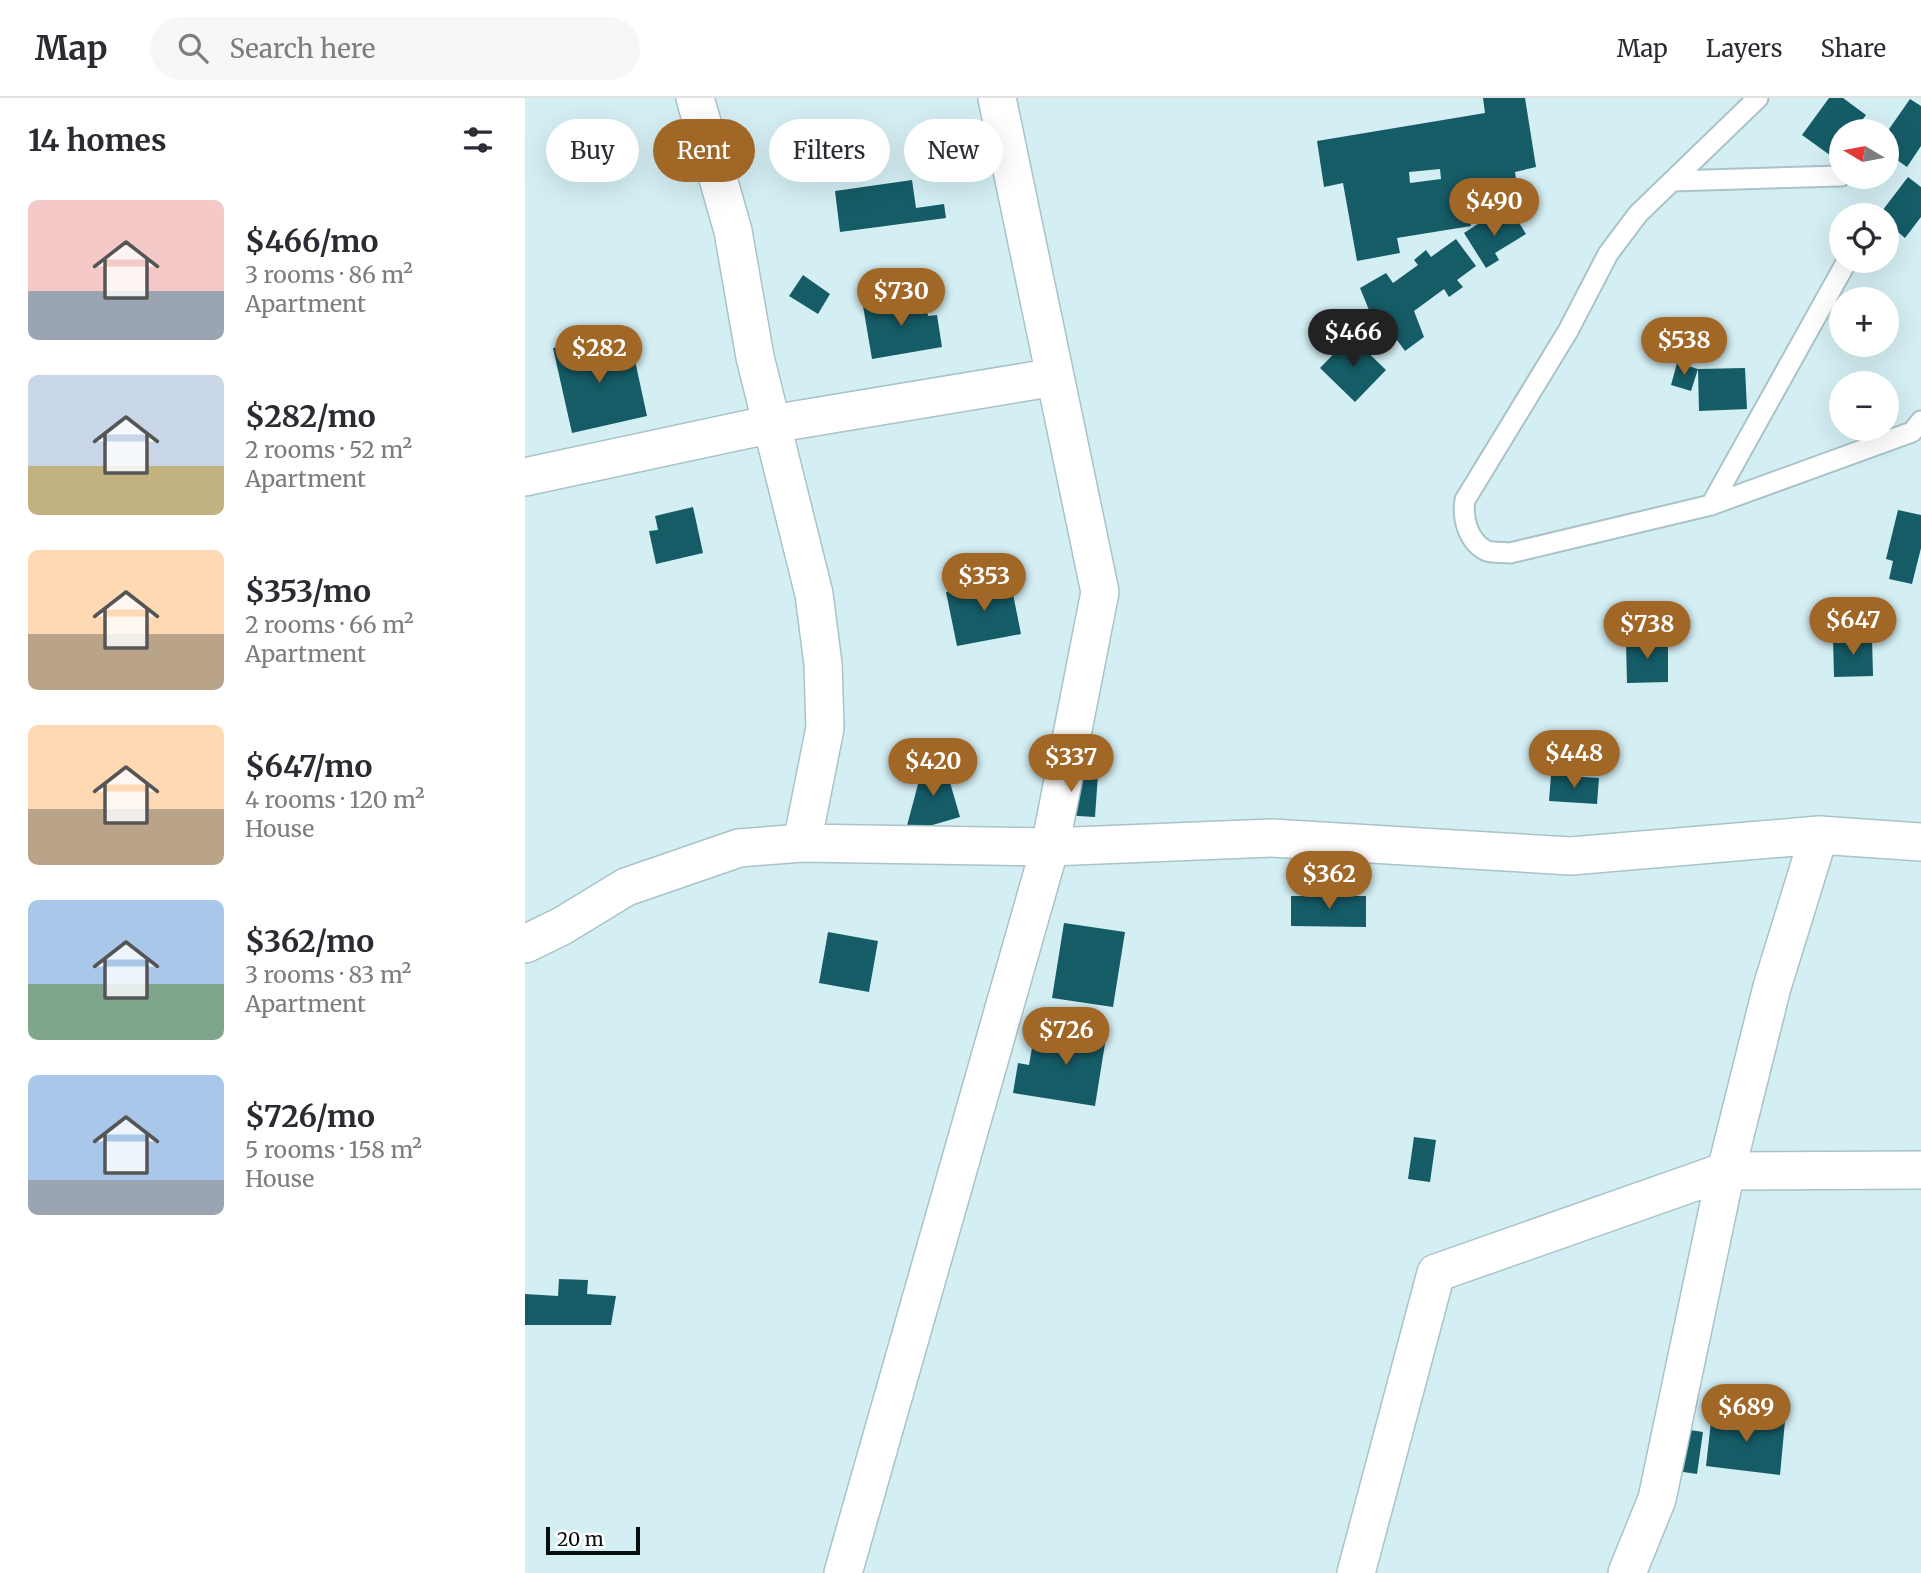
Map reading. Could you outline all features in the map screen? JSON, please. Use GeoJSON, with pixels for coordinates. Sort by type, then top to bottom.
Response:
{"type":"FeatureCollection","features":[{"type":"Feature","properties":{"kind":"street"},"geometry":{"type":"LineString","coordinates":[[695,98],[733,231],[755,357],[814,594],[823,664],[825,728],[802,843]]}},
{"type":"Feature","properties":{"kind":"street"},"geometry":{"type":"LineString","coordinates":[[843,1573],[1049,847],[1100,592],[997,98]]}},
{"type":"Feature","properties":{"kind":"street"},"geometry":{"type":"LineString","coordinates":[[525,477],[772,424],[1055,377]]}},
{"type":"Feature","properties":{"kind":"street"},"geometry":{"type":"LineString","coordinates":[[1627,1573],[1657,1499],[1726,1171],[1772,987],[1819,835]]}},
{"type":"Feature","properties":{"kind":"street"},"geometry":{"type":"LineString","coordinates":[[525,944],[562,926],[626,887],[739,848],[802,843],[1049,847],[1271,838],[1571,856],[1819,835],[1921,842]]}},
{"type":"Feature","properties":{"kind":"street"},"geometry":{"type":"LineString","coordinates":[[1356,1573],[1436,1273],[1726,1171],[1921,1170]]}},
{"type":"Feature","properties":{"kind":"lane"},"geometry":{"type":"LineString","coordinates":[[1758,98],[1638,214],[1608,254],[1568,331],[1465,500],[1465,524],[1472,538],[1487,551],[1510,553],[1711,505],[1913,432],[1921,421]]}},
{"type":"Feature","properties":{"kind":"lane"},"geometry":{"type":"LineString","coordinates":[[1672,181],[1829,176]]}},
{"type":"Feature","properties":{"kind":"lane"},"geometry":{"type":"LineString","coordinates":[[1711,505],[1840,273]]}},
{"type":"Feature","properties":{"kind":"building"},"geometry":{"type":"Polygon","coordinates":[[[1483,98],[1525,98],[1536,167],[1515,172],[1519,198],[1495,202],[1496,210],[1469,214],[1471,226],[1397,238],[1400,253],[1357,261],[1343,183],[1324,187],[1317,141],[1485,113],[1483,98]],[[1440,169],[1409,172],[1410,183],[1441,179],[1440,169]]]}},
{"type":"Feature","properties":{"kind":"building"},"geometry":{"type":"Polygon","coordinates":[[[1829,98],[1843,98],[1866,115],[1863,119],[1829,119],[1829,154],[1802,135],[1829,98]]]}},
{"type":"Feature","properties":{"kind":"building"},"geometry":{"type":"Polygon","coordinates":[[[1910,99],[1921,106],[1921,146],[1907,167],[1899,161],[1899,119],[1896,119],[1910,99]]]}},
{"type":"Feature","properties":{"kind":"building"},"geometry":{"type":"Polygon","coordinates":[[[1908,177],[1921,187],[1921,217],[1905,238],[1899,233],[1899,203],[1888,203],[1908,177]]]}},
{"type":"Feature","properties":{"kind":"building"},"geometry":{"type":"Polygon","coordinates":[[[912,182],[916,208],[944,204],[946,218],[840,232],[835,191],[912,182]]]}},
{"type":"Feature","properties":{"kind":"building"},"geometry":{"type":"Polygon","coordinates":[[[1513,213],[1526,234],[1495,253],[1499,260],[1486,268],[1464,233],[1484,220],[1489,227],[1513,213]]]}},
{"type":"Feature","properties":{"kind":"building"},"geometry":{"type":"Polygon","coordinates":[[[1456,239],[1476,266],[1457,280],[1463,287],[1449,297],[1444,289],[1414,311],[1424,337],[1405,351],[1397,340],[1380,354],[1353,326],[1369,310],[1360,288],[1386,273],[1393,283],[1418,265],[1414,260],[1426,250],[1431,257],[1456,239]]]}},
{"type":"Feature","properties":{"kind":"building"},"geometry":{"type":"Polygon","coordinates":[[[803,275],[830,294],[818,314],[789,296],[803,275]]]}},
{"type":"Feature","properties":{"kind":"building"},"geometry":{"type":"Polygon","coordinates":[[[924,296],[928,316],[937,315],[942,347],[872,359],[863,306],[924,296]]]}},
{"type":"Feature","properties":{"kind":"building"},"geometry":{"type":"Polygon","coordinates":[[[1351,336],[1386,370],[1355,402],[1320,368],[1351,336]]]}},
{"type":"Feature","properties":{"kind":"building"},"geometry":{"type":"Polygon","coordinates":[[[600,338],[601,346],[621,342],[624,358],[634,356],[647,416],[572,433],[553,348],[600,338]]]}},
{"type":"Feature","properties":{"kind":"building"},"geometry":{"type":"Polygon","coordinates":[[[1677,363],[1698,369],[1691,391],[1671,385],[1677,363]]]}},
{"type":"Feature","properties":{"kind":"building"},"geometry":{"type":"Polygon","coordinates":[[[1745,368],[1747,409],[1699,411],[1698,369],[1745,368]]]}},
{"type":"Feature","properties":{"kind":"building"},"geometry":{"type":"Polygon","coordinates":[[[693,507],[703,553],[656,564],[649,531],[658,530],[655,516],[693,507]]]}},
{"type":"Feature","properties":{"kind":"building"},"geometry":{"type":"Polygon","coordinates":[[[1898,510],[1921,515],[1921,548],[1912,584],[1889,579],[1893,561],[1886,559],[1898,510]]]}},
{"type":"Feature","properties":{"kind":"building"},"geometry":{"type":"Polygon","coordinates":[[[1010,579],[1021,634],[957,646],[946,592],[1010,579]]]}},
{"type":"Feature","properties":{"kind":"building"},"geometry":{"type":"Polygon","coordinates":[[[1872,637],[1873,676],[1834,677],[1833,638],[1872,637]]]}},
{"type":"Feature","properties":{"kind":"building"},"geometry":{"type":"Polygon","coordinates":[[[1668,640],[1668,682],[1627,683],[1626,641],[1668,640]]]}},
{"type":"Feature","properties":{"kind":"building"},"geometry":{"type":"Polygon","coordinates":[[[943,758],[960,817],[905,833],[921,773],[919,766],[943,758]]]}},
{"type":"Feature","properties":{"kind":"building"},"geometry":{"type":"Polygon","coordinates":[[[1047,771],[1098,774],[1095,817],[1044,814],[1047,771]]]}},
{"type":"Feature","properties":{"kind":"building"},"geometry":{"type":"Polygon","coordinates":[[[1551,775],[1599,778],[1597,804],[1549,801],[1551,775]]]}},
{"type":"Feature","properties":{"kind":"building"},"geometry":{"type":"Polygon","coordinates":[[[1291,896],[1366,896],[1366,927],[1291,926],[1291,896]]]}},
{"type":"Feature","properties":{"kind":"building"},"geometry":{"type":"Polygon","coordinates":[[[1064,923],[1125,932],[1113,1007],[1052,998],[1064,923]]]}},
{"type":"Feature","properties":{"kind":"building"},"geometry":{"type":"Polygon","coordinates":[[[828,932],[878,941],[869,992],[819,983],[828,932]]]}},
{"type":"Feature","properties":{"kind":"building"},"geometry":{"type":"Polygon","coordinates":[[[1071,1019],[1108,1025],[1095,1106],[1013,1093],[1018,1063],[1029,1065],[1033,1042],[1066,1048],[1071,1019]]]}},
{"type":"Feature","properties":{"kind":"building"},"geometry":{"type":"Polygon","coordinates":[[[1414,1137],[1436,1140],[1430,1182],[1408,1179],[1414,1137]]]}},
{"type":"Feature","properties":{"kind":"building"},"geometry":{"type":"Polygon","coordinates":[[[559,1279],[588,1280],[587,1294],[616,1296],[611,1325],[525,1325],[525,1294],[558,1296],[559,1279]]]}},
{"type":"Feature","properties":{"kind":"building"},"geometry":{"type":"Polygon","coordinates":[[[1712,1413],[1785,1421],[1780,1475],[1706,1466],[1712,1413]]]}},
{"type":"Feature","properties":{"kind":"building"},"geometry":{"type":"Polygon","coordinates":[[[1677,1428],[1703,1432],[1697,1474],[1670,1470],[1677,1428]]]}}]}
